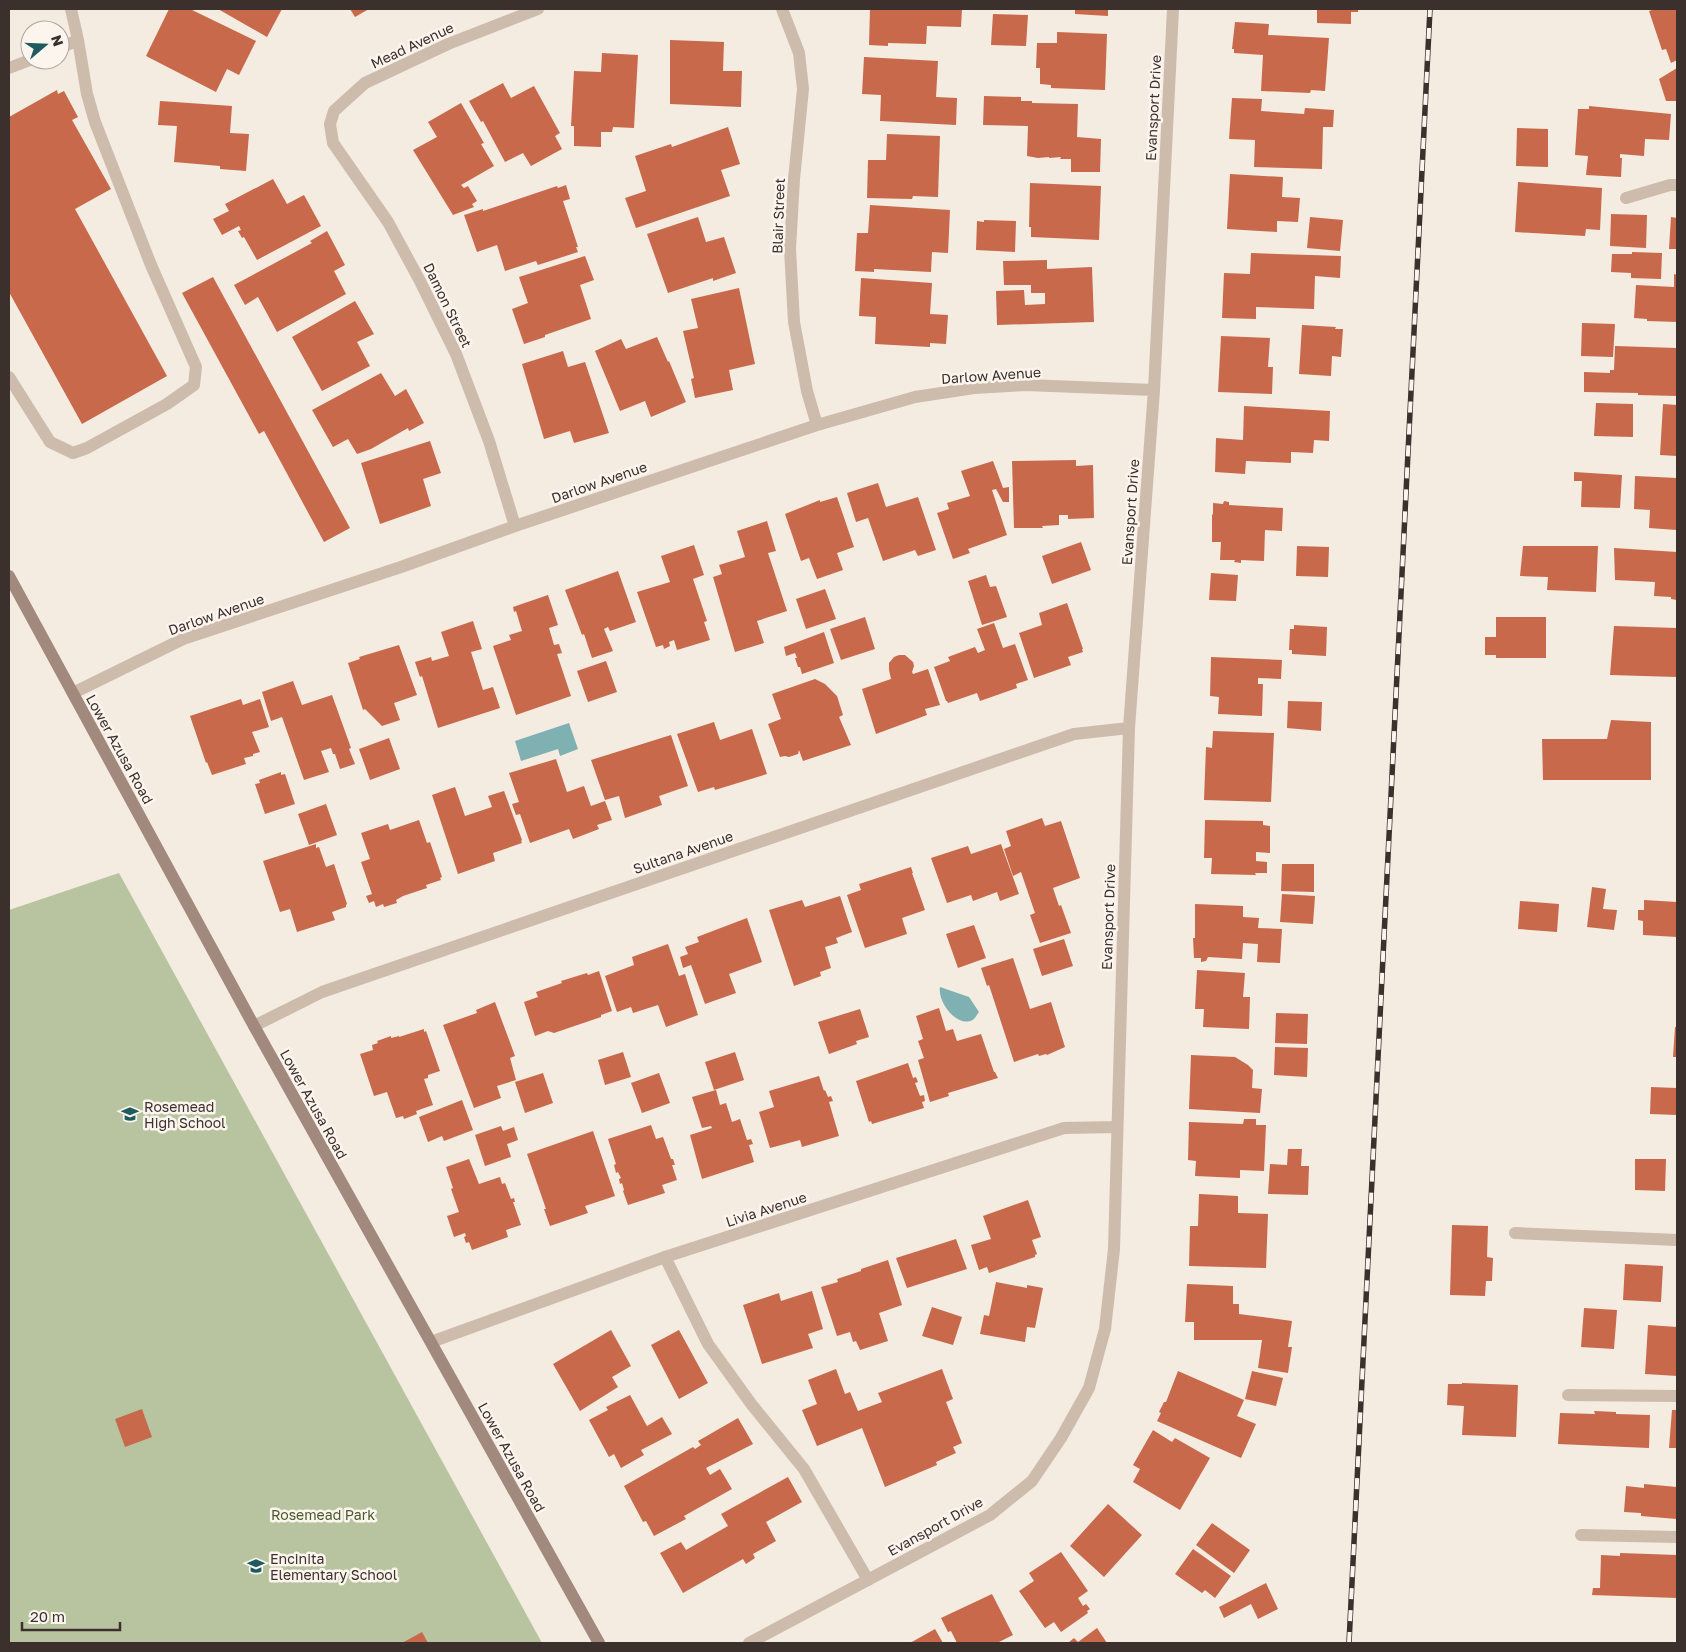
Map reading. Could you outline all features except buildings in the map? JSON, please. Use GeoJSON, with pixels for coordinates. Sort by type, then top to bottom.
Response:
{"type":"FeatureCollection","features":[{"type":"Feature","properties":{"kind":"main road","name":"Lower Azusa Road"},"geometry":{"type":"LineString","coordinates":[[9,576],[254,1026],[599,1643]]}},
{"type":"Feature","properties":{"kind":"street"},"geometry":{"type":"LineString","coordinates":[[9,378],[50,442],[73,453],[87,448],[167,404],[194,386],[196,367],[151,264],[95,122],[87,94],[71,9]]}},
{"type":"Feature","properties":{"kind":"street","name":"Mead Avenue"},"geometry":{"type":"LineString","coordinates":[[334,110],[365,83],[448,44],[538,9]]}},
{"type":"Feature","properties":{"kind":"street","name":"Blair Street"},"geometry":{"type":"LineString","coordinates":[[782,9],[799,53],[803,89],[794,179],[790,249],[794,322],[807,391],[817,425]]}},
{"type":"Feature","properties":{"kind":"street","name":"Evansport Drive"},"geometry":{"type":"LineString","coordinates":[[749,1643],[990,1514],[1032,1481],[1061,1438],[1089,1388],[1105,1329],[1114,1249],[1116,1127],[1129,728],[1154,390],[1174,9]]}},
{"type":"Feature","properties":{"kind":"street"},"geometry":{"type":"LineString","coordinates":[[70,44],[78,40]]}},
{"type":"Feature","properties":{"kind":"street","name":"Damon Street"},"geometry":{"type":"LineString","coordinates":[[334,110],[330,124],[333,143],[388,222],[456,354],[489,442],[515,526]]}},
{"type":"Feature","properties":{"kind":"street"},"geometry":{"type":"LineString","coordinates":[[1626,198],[1670,185],[1677,185]]}},
{"type":"Feature","properties":{"kind":"street","name":"Darlow Avenue"},"geometry":{"type":"LineString","coordinates":[[73,693],[183,639],[401,567],[515,526],[817,425],[915,397],[974,388],[1026,385],[1154,390]]}},
{"type":"Feature","properties":{"kind":"street","name":"Sultana Avenue"},"geometry":{"type":"LineString","coordinates":[[254,1026],[322,992],[1074,734],[1129,728]]}},
{"type":"Feature","properties":{"kind":"street","name":"Livia Avenue"},"geometry":{"type":"LineString","coordinates":[[431,1342],[665,1257],[1064,1128],[1116,1127]]}},
{"type":"Feature","properties":{"kind":"street"},"geometry":{"type":"LineString","coordinates":[[1515,1233],[1677,1240]]}},
{"type":"Feature","properties":{"kind":"street"},"geometry":{"type":"LineString","coordinates":[[665,1257],[708,1344],[752,1405],[804,1468],[868,1580]]}},
{"type":"Feature","properties":{"kind":"street"},"geometry":{"type":"LineString","coordinates":[[1568,1395],[1677,1396]]}},
{"type":"Feature","properties":{"kind":"street"},"geometry":{"type":"LineString","coordinates":[[1581,1535],[1677,1537]]}},
{"type":"Feature","properties":{"kind":"green space","name":"Rosemead Park"},"geometry":{"type":"Polygon","coordinates":[[[119,873],[542,1643],[9,1643],[9,910],[119,873]]]}},
{"type":"Feature","properties":{"kind":"water"},"geometry":{"type":"Polygon","coordinates":[[[569,723],[578,749],[560,756],[558,749],[521,761],[515,741],[569,723]]]}},
{"type":"Feature","properties":{"kind":"water"},"geometry":{"type":"Polygon","coordinates":[[[940,987],[969,997],[979,1012],[974,1019],[962,1021],[950,1013],[942,1000],[940,987]]]}},
{"type":"Feature","properties":{"kind":"railway"},"geometry":{"type":"LineString","coordinates":[[1349,1643],[1430,9]]}},
{"type":"Feature","properties":{"kind":"place","name":"Rosemead High School"},"geometry":{"type":"Point","coordinates":[130,1114]}},
{"type":"Feature","properties":{"kind":"place","name":"Encinita Elementary School"},"geometry":{"type":"Point","coordinates":[256,1566]}}]}
